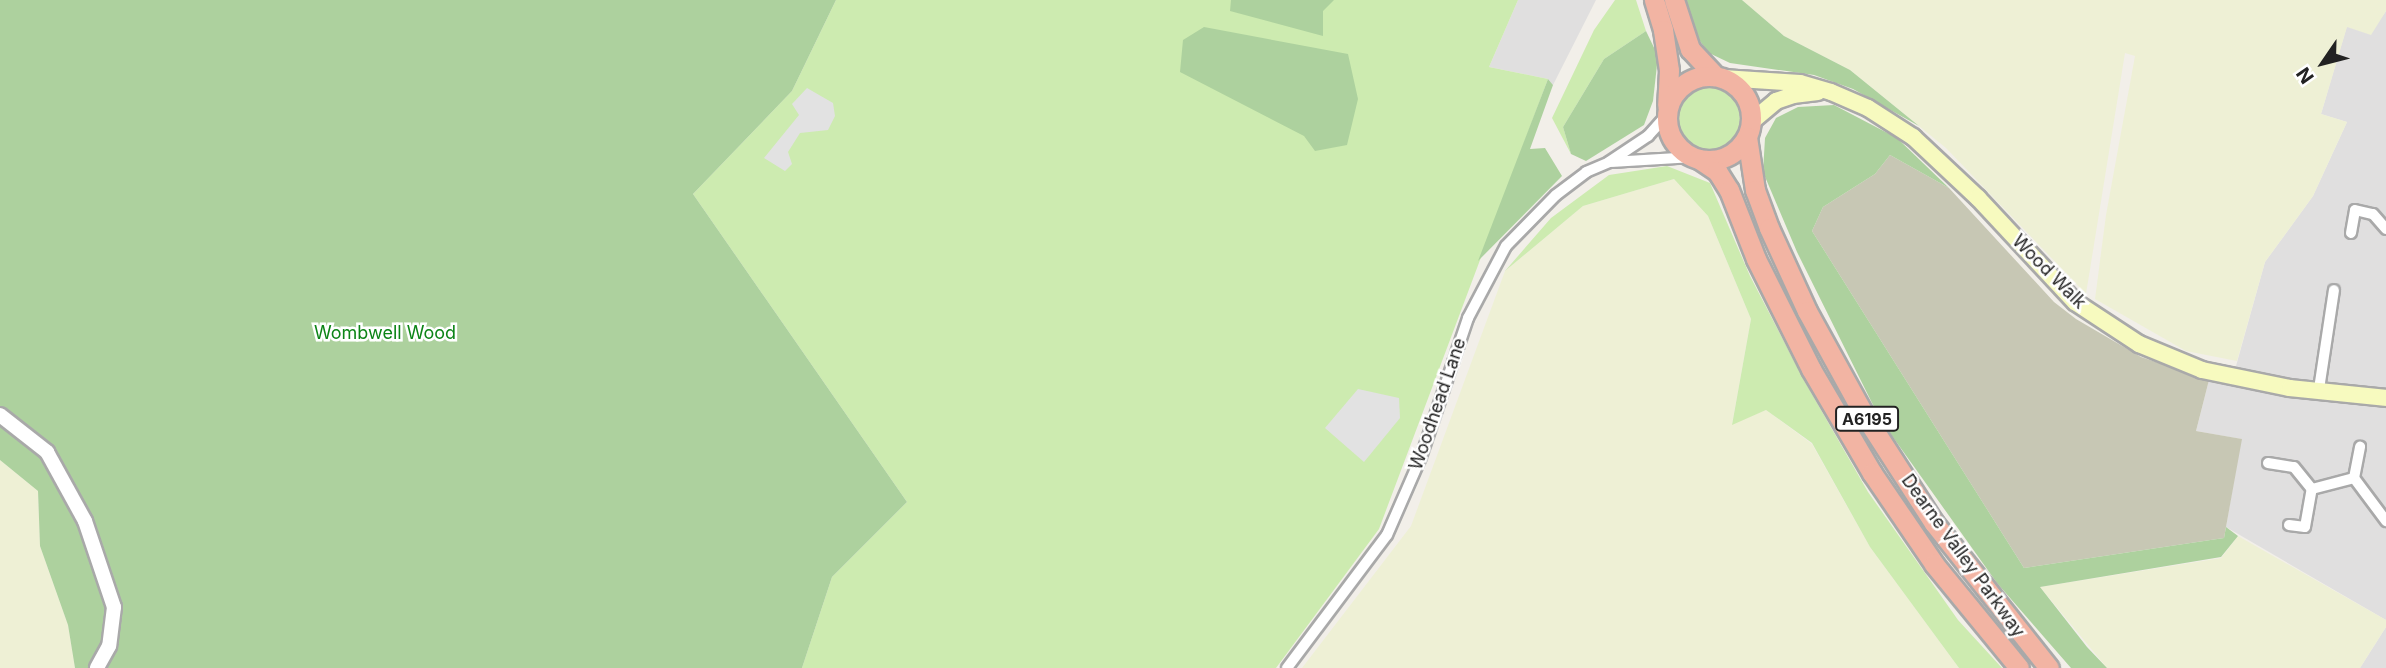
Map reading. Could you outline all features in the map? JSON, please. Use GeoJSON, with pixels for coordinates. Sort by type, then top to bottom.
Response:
{"type":"FeatureCollection","features":[{"type":"Feature","properties":{"kind":"highway","name":"A6195"},"geometry":{"type":"LineString","coordinates":[[1654,0],[1663,30],[1669,70],[1667,126],[1676,145],[1696,158]]}},
{"type":"Feature","properties":{"kind":"highway","name":"A6195"},"geometry":{"type":"LineString","coordinates":[[1674,0],[1690,49],[1719,77],[1742,91],[1751,111],[1749,130]]}},
{"type":"Feature","properties":{"kind":"highway"},"geometry":{"type":"LineString","coordinates":[[1667,113],[1679,87],[1690,80],[1719,77]]}},
{"type":"Feature","properties":{"kind":"highway"},"geometry":{"type":"LineString","coordinates":[[1696,158],[1713,160],[1727,156],[1749,130]]}},
{"type":"Feature","properties":{"kind":"highway","name":"Dearne Valley Parkway"},"geometry":{"type":"LineString","coordinates":[[1749,130],[1755,190],[1769,228],[1807,311],[1863,413],[1934,523],[2049,668]]}},
{"type":"Feature","properties":{"kind":"highway","name":"Dearne Valley Parkway"},"geometry":{"type":"LineString","coordinates":[[1696,158],[1717,171],[1729,190],[1756,259],[1811,369],[1872,473],[1934,564],[2019,668]]}},
{"type":"Feature","properties":{"kind":"main road","name":"Wood Walk"},"geometry":{"type":"LineString","coordinates":[[1719,77],[1800,83],[1831,92],[1868,108],[1913,137],[1978,198],[2075,302],[2139,344],[2202,370],[2290,388],[2386,398]]}},
{"type":"Feature","properties":{"kind":"main road","name":"Wood Walk"},"geometry":{"type":"LineString","coordinates":[[1749,130],[1785,98],[1808,92],[1831,92]]}},
{"type":"Feature","properties":{"kind":"street","name":"Woodhead Lane"},"geometry":{"type":"LineString","coordinates":[[1287,668],[1387,535],[1421,457],[1468,318],[1506,246],[1556,195],[1586,172],[1609,162],[1648,136],[1667,113]]}},
{"type":"Feature","properties":{"kind":"street","name":"Woodhead Lane"},"geometry":{"type":"LineString","coordinates":[[1609,162],[1696,158]]}},
{"type":"Feature","properties":{"kind":"street"},"geometry":{"type":"LineString","coordinates":[[2351,233],[2355,210],[2373,214],[2386,229]]}},
{"type":"Feature","properties":{"kind":"street"},"geometry":{"type":"LineString","coordinates":[[2319,389],[2334,290]]}},
{"type":"Feature","properties":{"kind":"street"},"geometry":{"type":"LineString","coordinates":[[0,415],[47,452],[85,521],[114,607],[109,646],[97,668]]}},
{"type":"Feature","properties":{"kind":"street"},"geometry":{"type":"LineString","coordinates":[[2360,447],[2354,478],[2386,521]]}},
{"type":"Feature","properties":{"kind":"street"},"geometry":{"type":"LineString","coordinates":[[2267,463],[2294,467],[2312,489],[2305,527],[2290,525]]}},
{"type":"Feature","properties":{"kind":"street"},"geometry":{"type":"LineString","coordinates":[[2312,489],[2354,478]]}},
{"type":"Feature","properties":{"kind":"shaded area"},"geometry":{"type":"Polygon","coordinates":[[[1518,0],[1596,0],[1553,85],[1548,79],[1489,67],[1518,0]]]}},
{"type":"Feature","properties":{"kind":"shaded area"},"geometry":{"type":"Polygon","coordinates":[[[1742,0],[2386,0],[2386,11],[2371,35],[2347,27],[2321,114],[2347,122],[2313,196],[2265,262],[2237,361],[2186,351],[2095,299],[2106,215],[2135,56],[2125,53],[2086,294],[1946,148],[1850,70],[1784,36],[1742,0]]]}},
{"type":"Feature","properties":{"kind":"shaded area"},"geometry":{"type":"Polygon","coordinates":[[[2386,11],[2386,620],[2226,527],[2241,439],[2196,431],[2209,380],[2231,384],[2265,262],[2313,196],[2347,122],[2321,114],[2347,26],[2370,34],[2386,11]]]}},
{"type":"Feature","properties":{"kind":"shaded area"},"geometry":{"type":"Polygon","coordinates":[[[807,88],[833,103],[835,116],[828,130],[800,133],[788,152],[792,164],[785,171],[764,158],[799,115],[792,104],[807,88]]]}},
{"type":"Feature","properties":{"kind":"shaded area"},"geometry":{"type":"Polygon","coordinates":[[[1890,155],[1949,188],[2054,302],[2076,319],[2141,357],[2209,380],[2196,431],[2242,439],[2224,538],[2024,568],[1812,231],[1823,207],[1875,174],[1890,155]]]}},
{"type":"Feature","properties":{"kind":"shaded area"},"geometry":{"type":"Polygon","coordinates":[[[1674,179],[1708,216],[1751,319],[1732,424],[1766,410],[1812,444],[1870,547],[1959,668],[1302,668],[1411,526],[1505,271],[1583,206],[1674,179]]]}},
{"type":"Feature","properties":{"kind":"shaded area"},"geometry":{"type":"Polygon","coordinates":[[[1358,389],[1399,398],[1400,418],[1364,462],[1325,428],[1358,389]]]}},
{"type":"Feature","properties":{"kind":"shaded area"},"geometry":{"type":"Polygon","coordinates":[[[0,460],[38,491],[40,546],[68,625],[75,668],[0,668],[0,460]]]}},
{"type":"Feature","properties":{"kind":"shaded area"},"geometry":{"type":"Polygon","coordinates":[[[2238,536],[2386,620],[2386,627],[2360,668],[2107,668],[2040,587],[2221,558],[2238,536]]]}},
{"type":"Feature","properties":{"kind":"shaded area"},"geometry":{"type":"Polygon","coordinates":[[[2386,627],[2386,668],[2360,668],[2386,627]]]}},
{"type":"Feature","properties":{"kind":"green space","name":"Wombwell Wood"},"geometry":{"type":"Polygon","coordinates":[[[0,0],[836,0],[792,91],[693,194],[907,502],[832,577],[802,668],[75,668],[68,625],[40,546],[38,491],[0,460],[0,0]]]}},
{"type":"Feature","properties":{"kind":"green space"},"geometry":{"type":"Polygon","coordinates":[[[836,0],[1518,0],[1489,67],[1548,79],[1379,529],[1276,668],[802,668],[832,577],[907,502],[693,194],[792,91],[836,0]]]}},
{"type":"Feature","properties":{"kind":"green space"},"geometry":{"type":"Polygon","coordinates":[[[1231,0],[1334,0],[1323,11],[1323,36],[1230,11],[1231,0]]]}},
{"type":"Feature","properties":{"kind":"green space"},"geometry":{"type":"Polygon","coordinates":[[[1615,0],[1636,0],[1646,31],[1604,59],[1563,127],[1571,154],[1552,118],[1594,30],[1615,0]]]}},
{"type":"Feature","properties":{"kind":"green space"},"geometry":{"type":"Polygon","coordinates":[[[1685,0],[1742,0],[1784,36],[1850,70],[1919,126],[1853,89],[1814,75],[1730,63],[1709,53],[1696,36],[1685,0]]]}},
{"type":"Feature","properties":{"kind":"green space"},"geometry":{"type":"Polygon","coordinates":[[[1204,27],[1348,54],[1358,99],[1347,145],[1315,151],[1304,136],[1180,72],[1183,40],[1204,27]]]}},
{"type":"Feature","properties":{"kind":"green space"},"geometry":{"type":"Polygon","coordinates":[[[1646,31],[1658,56],[1653,101],[1644,125],[1586,161],[1571,154],[1563,127],[1604,59],[1646,31]]]}},
{"type":"Feature","properties":{"kind":"green space"},"geometry":{"type":"Polygon","coordinates":[[[1548,79],[1553,85],[1530,149],[1545,148],[1562,176],[1478,261],[1548,79]]]}},
{"type":"Feature","properties":{"kind":"green space"},"geometry":{"type":"Polygon","coordinates":[[[1708,87],[1726,93],[1734,101],[1740,119],[1734,137],[1726,145],[1708,151],[1690,145],[1682,137],[1676,119],[1682,101],[1690,93],[1708,87]]]}},
{"type":"Feature","properties":{"kind":"green space"},"geometry":{"type":"Polygon","coordinates":[[[1834,105],[1897,138],[1949,188],[1890,155],[1875,174],[1823,207],[1812,231],[2024,568],[2224,538],[2226,527],[2238,536],[2221,557],[2040,587],[2107,668],[2071,668],[1997,583],[1880,419],[1797,252],[1763,172],[1765,138],[1776,118],[1798,107],[1834,105]]]}},
{"type":"Feature","properties":{"kind":"green space"},"geometry":{"type":"Polygon","coordinates":[[[1667,166],[1710,183],[1750,276],[1805,382],[1868,492],[1958,620],[2002,668],[1959,668],[1870,547],[1812,443],[1766,410],[1732,425],[1751,319],[1708,216],[1674,179],[1583,206],[1505,271],[1551,218],[1609,175],[1667,166]]]}}]}
